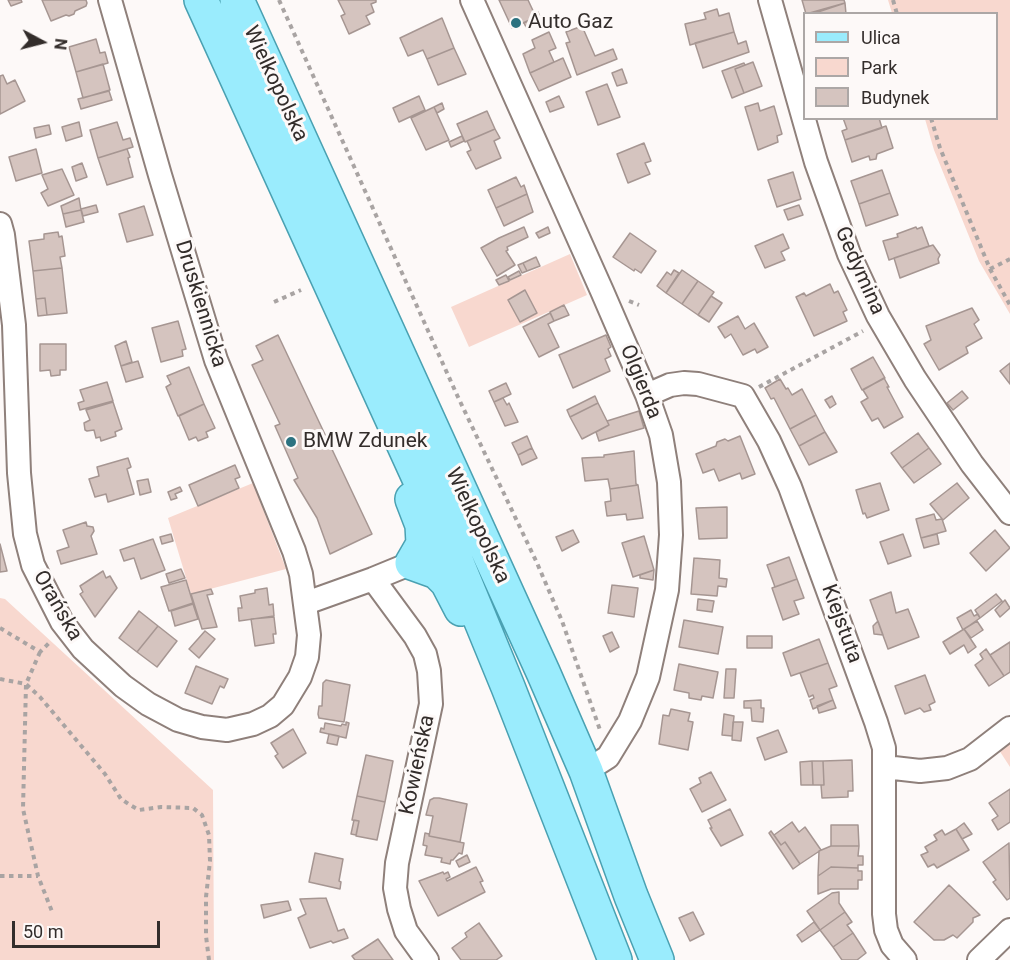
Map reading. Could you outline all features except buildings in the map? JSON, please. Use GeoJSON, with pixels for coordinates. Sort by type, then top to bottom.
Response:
{"type":"FeatureCollection","features":[{"type":"Feature","properties":{"kind":"main road","name":"Wielkopolska"},"geometry":{"type":"LineString","coordinates":[[201,0],[453,552],[615,960]]}},
{"type":"Feature","properties":{"kind":"main road","name":"Wielkopolska"},"geometry":{"type":"LineString","coordinates":[[237,0],[534,651],[586,771],[631,896],[657,960]]}},
{"type":"Feature","properties":{"kind":"main road"},"geometry":{"type":"LineString","coordinates":[[382,396],[404,475],[422,525],[423,544],[412,563],[437,572],[447,582],[478,640],[508,687]]}},
{"type":"Feature","properties":{"kind":"street","name":"Druskiennicka"},"geometry":{"type":"LineString","coordinates":[[110,0],[216,360],[294,551],[306,603]]}},
{"type":"Feature","properties":{"kind":"street","name":"Olgierda"},"geometry":{"type":"LineString","coordinates":[[472,0],[647,395],[662,435],[669,482],[671,535],[667,590],[648,677],[630,721],[608,757],[586,771]]}},
{"type":"Feature","properties":{"kind":"street","name":"Gedymina"},"geometry":{"type":"LineString","coordinates":[[770,0],[803,116]]}},
{"type":"Feature","properties":{"kind":"street","name":"Gedymina"},"geometry":{"type":"LineString","coordinates":[[804,120],[816,162],[849,254],[878,316],[915,379],[972,464],[1010,513]]}},
{"type":"Feature","properties":{"kind":"street","name":"Orańska"},"geometry":{"type":"LineString","coordinates":[[0,224],[14,325],[19,473],[25,534],[33,565],[66,627],[83,650],[123,686],[148,704],[178,720],[202,728],[227,730],[253,724],[270,716],[283,705],[300,676],[307,657],[309,634],[306,603]]}},
{"type":"Feature","properties":{"kind":"street"},"geometry":{"type":"LineString","coordinates":[[647,395],[670,385],[684,383],[698,384],[743,396]]}},
{"type":"Feature","properties":{"kind":"street","name":"Kiejstuta"},"geometry":{"type":"LineString","coordinates":[[743,396],[770,441],[790,487],[884,748],[884,914],[886,930],[892,945],[905,960]]}},
{"type":"Feature","properties":{"kind":"street"},"geometry":{"type":"LineString","coordinates":[[306,603],[412,563]]}},
{"type":"Feature","properties":{"kind":"street","name":"Kowieńska"},"geometry":{"type":"LineString","coordinates":[[373,579],[415,636],[425,654],[429,671],[431,704],[397,863],[395,888],[406,931],[427,960]]}},
{"type":"Feature","properties":{"kind":"street"},"geometry":{"type":"LineString","coordinates":[[885,767],[920,771],[947,768],[970,759],[1010,728]]}},
{"type":"Feature","properties":{"kind":"street"},"geometry":{"type":"LineString","coordinates":[[979,960],[1010,930]]}},
{"type":"Feature","properties":{"kind":"path"},"geometry":{"type":"LineString","coordinates":[[279,0],[456,395],[537,563],[562,621],[603,739]]}},
{"type":"Feature","properties":{"kind":"path"},"geometry":{"type":"LineString","coordinates":[[932,120],[940,148],[990,269],[1010,305]]}},
{"type":"Feature","properties":{"kind":"path"},"geometry":{"type":"LineString","coordinates":[[990,269],[1010,259]]}},
{"type":"Feature","properties":{"kind":"path"},"geometry":{"type":"LineString","coordinates":[[274,302],[301,290]]}},
{"type":"Feature","properties":{"kind":"path"},"geometry":{"type":"LineString","coordinates":[[743,396],[868,328],[878,316]]}},
{"type":"Feature","properties":{"kind":"path"},"geometry":{"type":"LineString","coordinates":[[53,914],[38,876],[23,809],[26,684],[40,652],[66,627]]}},
{"type":"Feature","properties":{"kind":"path"},"geometry":{"type":"LineString","coordinates":[[0,628],[40,652]]}},
{"type":"Feature","properties":{"kind":"path"},"geometry":{"type":"LineString","coordinates":[[0,679],[26,684],[40,697],[105,774],[122,799],[130,805],[139,810],[161,807],[193,808],[202,815],[209,835],[210,861],[206,897],[208,960]]}},
{"type":"Feature","properties":{"kind":"path"},"geometry":{"type":"LineString","coordinates":[[0,876],[38,876]]}},
{"type":"Feature","properties":{"kind":"green space"},"geometry":{"type":"Polygon","coordinates":[[[888,0],[1010,0],[1010,314],[979,261],[934,150],[925,120],[998,120],[998,12],[892,12],[888,0]]]}},
{"type":"Feature","properties":{"kind":"green space"},"geometry":{"type":"Polygon","coordinates":[[[570,254],[587,295],[469,347],[451,307],[570,254]]]}},
{"type":"Feature","properties":{"kind":"green space"},"geometry":{"type":"Polygon","coordinates":[[[253,483],[286,569],[191,594],[168,518],[253,483]]]}},
{"type":"Feature","properties":{"kind":"green space"},"geometry":{"type":"Polygon","coordinates":[[[0,598],[5,599],[213,790],[214,960],[0,960],[0,598]]]}},
{"type":"Feature","properties":{"kind":"green space"},"geometry":{"type":"Polygon","coordinates":[[[1010,743],[1010,767],[999,750],[1010,743]]]}},
{"type":"Feature","properties":{"kind":"place","name":"Auto Gaz"},"geometry":{"type":"Point","coordinates":[516,23]}},
{"type":"Feature","properties":{"kind":"place","name":"BMW Zdunek"},"geometry":{"type":"Point","coordinates":[291,442]}}]}
